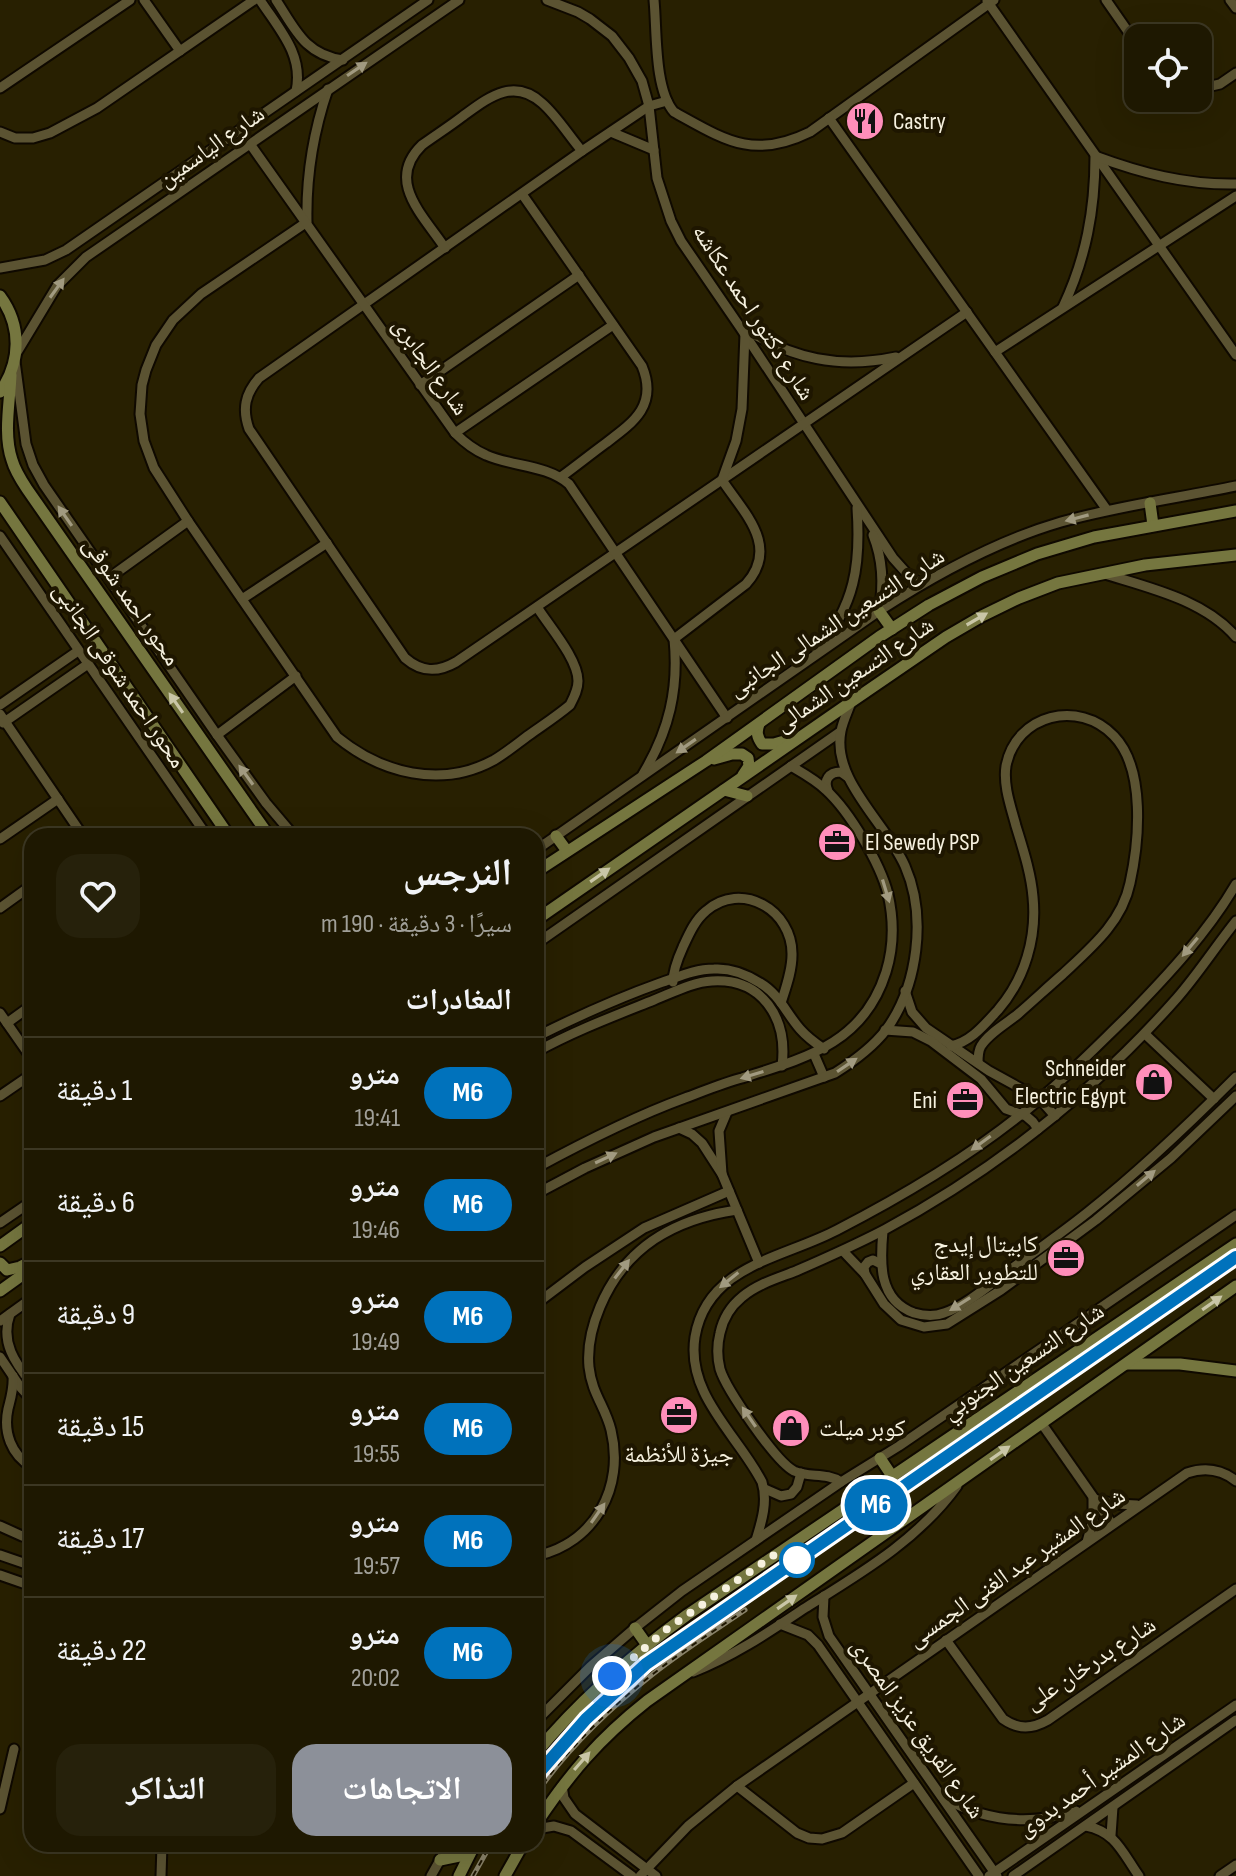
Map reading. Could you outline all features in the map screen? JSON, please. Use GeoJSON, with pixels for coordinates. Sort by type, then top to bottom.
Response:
{"type":"FeatureCollection","features":[{"type":"Feature","properties":{"kind":"main road"},"geometry":{"type":"LineString","coordinates":[[0,296],[15,325],[16,358],[11,375],[0,392]]}},
{"type":"Feature","properties":{"kind":"main road","name":"محور احمد شوقى"},"geometry":{"type":"LineString","coordinates":[[11,375],[8,445],[17,473],[263,828]]}},
{"type":"Feature","properties":{"kind":"main road"},"geometry":{"type":"LineString","coordinates":[[0,502],[224,828]]}},
{"type":"Feature","properties":{"kind":"main road"},"geometry":{"type":"LineString","coordinates":[[1150,503],[1153,525]]}},
{"type":"Feature","properties":{"kind":"main road","name":"شارع التسعين الشمالى"},"geometry":{"type":"LineString","coordinates":[[544,867],[706,761],[892,629],[982,577],[1037,554],[1094,537],[1236,511]]}},
{"type":"Feature","properties":{"kind":"main road","name":"شارع التسعين الشمالى"},"geometry":{"type":"LineString","coordinates":[[544,914],[946,637],[982,616],[1058,583],[1181,560],[1236,555]]}},
{"type":"Feature","properties":{"kind":"main road"},"geometry":{"type":"LineString","coordinates":[[879,611],[892,629]]}},
{"type":"Feature","properties":{"kind":"main road"},"geometry":{"type":"LineString","coordinates":[[759,724],[758,738],[762,744],[802,736]]}},
{"type":"Feature","properties":{"kind":"main road"},"geometry":{"type":"LineString","coordinates":[[706,761],[742,754],[748,758],[749,766],[740,779]]}},
{"type":"Feature","properties":{"kind":"main road"},"geometry":{"type":"LineString","coordinates":[[724,790],[747,796]]}},
{"type":"Feature","properties":{"kind":"main road"},"geometry":{"type":"LineString","coordinates":[[556,836],[567,851]]}},
{"type":"Feature","properties":{"kind":"main road"},"geometry":{"type":"LineString","coordinates":[[2,1246],[24,1229]]}},
{"type":"Feature","properties":{"kind":"main road","name":"شارع التسعين الجنوبي"},"geometry":{"type":"LineString","coordinates":[[544,1744],[577,1709],[647,1645],[707,1601],[1236,1244]]}},
{"type":"Feature","properties":{"kind":"main road"},"geometry":{"type":"LineString","coordinates":[[0,1263],[7,1270],[24,1265]]}},
{"type":"Feature","properties":{"kind":"main road"},"geometry":{"type":"LineString","coordinates":[[0,1291],[24,1274]]}},
{"type":"Feature","properties":{"kind":"main road"},"geometry":{"type":"LineString","coordinates":[[544,1814],[589,1752],[623,1720],[1236,1286]]}},
{"type":"Feature","properties":{"kind":"main road"},"geometry":{"type":"LineString","coordinates":[[1127,1364],[1180,1364],[1236,1371]]}},
{"type":"Feature","properties":{"kind":"main road"},"geometry":{"type":"LineString","coordinates":[[880,1458],[892,1476]]}},
{"type":"Feature","properties":{"kind":"main road"},"geometry":{"type":"LineString","coordinates":[[635,1628],[647,1645]]}},
{"type":"Feature","properties":{"kind":"main road"},"geometry":{"type":"LineString","coordinates":[[440,1860],[463,1852]]}},
{"type":"Feature","properties":{"kind":"main road"},"geometry":{"type":"LineString","coordinates":[[459,1876],[471,1852]]}},
{"type":"Feature","properties":{"kind":"main road"},"geometry":{"type":"LineString","coordinates":[[505,1876],[518,1852]]}},
{"type":"Feature","properties":{"kind":"street"},"geometry":{"type":"LineString","coordinates":[[0,88],[130,0]]}},
{"type":"Feature","properties":{"kind":"street"},"geometry":{"type":"LineString","coordinates":[[144,0],[180,51]]}},
{"type":"Feature","properties":{"kind":"street"},"geometry":{"type":"LineString","coordinates":[[0,132],[15,138],[33,138],[50,133],[97,108],[257,0],[294,54],[299,72],[296,91]]}},
{"type":"Feature","properties":{"kind":"street"},"geometry":{"type":"LineString","coordinates":[[276,0],[305,44],[323,55],[343,60]]}},
{"type":"Feature","properties":{"kind":"street","name":"شارع الياسمين"},"geometry":{"type":"LineString","coordinates":[[16,358],[49,298],[86,257],[459,0]]}},
{"type":"Feature","properties":{"kind":"street","name":"شارع دكتور احمد عكاشه"},"geometry":{"type":"LineString","coordinates":[[547,0],[578,12],[612,36],[629,58],[642,81],[649,106],[657,178],[681,241],[899,567],[922,584]]}},
{"type":"Feature","properties":{"kind":"street"},"geometry":{"type":"LineString","coordinates":[[654,0],[660,79],[674,112],[720,138],[756,146],[793,140],[810,132],[990,1],[1236,355]]}},
{"type":"Feature","properties":{"kind":"street"},"geometry":{"type":"LineString","coordinates":[[1106,0],[1124,26]]}},
{"type":"Feature","properties":{"kind":"street"},"geometry":{"type":"LineString","coordinates":[[1230,0],[1236,8]]}},
{"type":"Feature","properties":{"kind":"street","name":"شارع الياسمين"},"geometry":{"type":"LineString","coordinates":[[0,268],[45,260],[66,250],[426,1]]}},
{"type":"Feature","properties":{"kind":"street"},"geometry":{"type":"LineString","coordinates":[[1212,86],[1236,73]]}},
{"type":"Feature","properties":{"kind":"street"},"geometry":{"type":"LineString","coordinates":[[328,89],[310,162],[307,222],[186,306],[162,335],[151,356],[142,385],[140,414],[144,441],[154,468],[337,737],[383,766],[409,773],[449,774],[472,769],[493,761],[570,705],[576,695],[577,672],[537,607]]}},
{"type":"Feature","properties":{"kind":"street"},"geometry":{"type":"LineString","coordinates":[[445,248],[409,194],[405,181],[407,167],[412,155],[422,145],[491,96],[512,91],[533,96],[582,151]]}},
{"type":"Feature","properties":{"kind":"street"},"geometry":{"type":"LineString","coordinates":[[667,101],[649,106],[582,151],[259,378],[252,386],[245,402],[249,429],[405,658],[420,668],[446,668],[967,312]]}},
{"type":"Feature","properties":{"kind":"street"},"geometry":{"type":"LineString","coordinates":[[829,118],[1107,510]]}},
{"type":"Feature","properties":{"kind":"street"},"geometry":{"type":"LineString","coordinates":[[611,132],[654,150]]}},
{"type":"Feature","properties":{"kind":"street","name":"شارع الجابرى"},"geometry":{"type":"LineString","coordinates":[[250,144],[455,433],[469,446],[486,455],[550,471],[561,477]]}},
{"type":"Feature","properties":{"kind":"street"},"geometry":{"type":"LineString","coordinates":[[1095,156],[1156,176],[1188,182],[1236,184]]}},
{"type":"Feature","properties":{"kind":"street"},"geometry":{"type":"LineString","coordinates":[[1063,307],[1076,280],[1088,234],[1095,187],[1095,156]]}},
{"type":"Feature","properties":{"kind":"street"},"geometry":{"type":"LineString","coordinates":[[522,194],[646,374],[647,391],[643,408],[634,422],[561,477],[576,493],[727,718]]}},
{"type":"Feature","properties":{"kind":"street"},"geometry":{"type":"LineString","coordinates":[[995,352],[1236,196]]}},
{"type":"Feature","properties":{"kind":"street"},"geometry":{"type":"LineString","coordinates":[[144,198],[153,210]]}},
{"type":"Feature","properties":{"kind":"street"},"geometry":{"type":"LineString","coordinates":[[420,385],[579,275]]}},
{"type":"Feature","properties":{"kind":"street"},"geometry":{"type":"LineString","coordinates":[[455,433],[613,325]]}},
{"type":"Feature","properties":{"kind":"street"},"geometry":{"type":"LineString","coordinates":[[722,480],[740,420],[744,384],[743,330],[791,353],[819,360],[847,363],[904,355]]}},
{"type":"Feature","properties":{"kind":"street","name":"محور احمد شوقى الجانبى"},"geometry":{"type":"LineString","coordinates":[[16,358],[26,444],[44,485],[217,735],[287,828]]}},
{"type":"Feature","properties":{"kind":"street"},"geometry":{"type":"LineString","coordinates":[[674,639],[746,584],[759,564],[758,535],[722,480]]}},
{"type":"Feature","properties":{"kind":"street","name":"شارع التسعين الشمالى الجانبى"},"geometry":{"type":"LineString","coordinates":[[544,844],[879,611],[966,560],[1058,523],[1107,510],[1236,486]]}},
{"type":"Feature","properties":{"kind":"street"},"geometry":{"type":"LineString","coordinates":[[810,660],[842,615],[852,589],[858,561],[857,504]]}},
{"type":"Feature","properties":{"kind":"street"},"geometry":{"type":"LineString","coordinates":[[109,578],[188,521]]}},
{"type":"Feature","properties":{"kind":"street","name":"شارع دكتور احمد عكاشه"},"geometry":{"type":"LineString","coordinates":[[869,524],[882,568],[883,591],[879,611]]}},
{"type":"Feature","properties":{"kind":"street","name":"محور احمد شوقى الجانبى"},"geometry":{"type":"LineString","coordinates":[[0,536],[201,828]]}},
{"type":"Feature","properties":{"kind":"street"},"geometry":{"type":"LineString","coordinates":[[242,599],[327,543]]}},
{"type":"Feature","properties":{"kind":"street"},"geometry":{"type":"LineString","coordinates":[[1102,573],[1155,589],[1192,605],[1215,618],[1236,637]]}},
{"type":"Feature","properties":{"kind":"street"},"geometry":{"type":"LineString","coordinates":[[641,777],[659,745],[671,712],[676,680],[674,639]]}},
{"type":"Feature","properties":{"kind":"street"},"geometry":{"type":"LineString","coordinates":[[0,705],[78,651]]}},
{"type":"Feature","properties":{"kind":"street"},"geometry":{"type":"LineString","coordinates":[[78,828],[2,720],[88,664]]}},
{"type":"Feature","properties":{"kind":"street"},"geometry":{"type":"LineString","coordinates":[[217,735],[296,676]]}},
{"type":"Feature","properties":{"kind":"street"},"geometry":{"type":"LineString","coordinates":[[544,1190],[619,1152],[824,1077],[855,1060],[885,1030],[905,991],[915,950],[917,923],[914,895],[906,867],[848,777],[840,749],[840,732],[851,702]]}},
{"type":"Feature","properties":{"kind":"street"},"geometry":{"type":"LineString","coordinates":[[951,1046],[966,1041],[1004,1003],[1017,982],[1031,941],[1033,895],[1006,785],[1006,767],[1012,749],[1022,734],[1036,723],[1067,715],[1089,718],[1105,727],[1118,740],[1132,772],[1137,836],[1127,898],[1108,930],[1087,952],[983,1043],[978,1063]]}},
{"type":"Feature","properties":{"kind":"street"},"geometry":{"type":"LineString","coordinates":[[544,938],[840,732]]}},
{"type":"Feature","properties":{"kind":"street"},"geometry":{"type":"LineString","coordinates":[[544,1164],[601,1133],[681,1099],[814,1054],[835,1043],[850,1030],[874,1000],[889,963],[893,937],[892,911],[885,885],[849,817],[828,791],[791,766]]}},
{"type":"Feature","properties":{"kind":"street"},"geometry":{"type":"LineString","coordinates":[[828,791],[827,779],[833,773],[841,772],[848,777]]}},
{"type":"Feature","properties":{"kind":"street"},"geometry":{"type":"LineString","coordinates":[[0,839],[58,799]]}},
{"type":"Feature","properties":{"kind":"street"},"geometry":{"type":"LineString","coordinates":[[756,1540],[765,1505],[765,1489],[759,1475],[705,1396],[696,1371],[695,1337],[699,1321],[717,1291],[743,1270],[831,1233],[879,1208],[947,1168],[1021,1114],[1090,1054],[1168,973],[1236,884]]}},
{"type":"Feature","properties":{"kind":"street"},"geometry":{"type":"LineString","coordinates":[[0,908],[24,891]]}},
{"type":"Feature","properties":{"kind":"street"},"geometry":{"type":"LineString","coordinates":[[675,992],[673,979],[684,944],[700,916],[724,900],[737,898],[765,905],[778,915],[789,936],[792,957],[781,1003]]}},
{"type":"Feature","properties":{"kind":"street"},"geometry":{"type":"LineString","coordinates":[[841,1482],[829,1476],[801,1473],[786,1466],[726,1382],[718,1357],[720,1330],[733,1306],[753,1289],[843,1251],[933,1202],[986,1168],[1055,1116],[1145,1034],[1180,995],[1236,921]]}},
{"type":"Feature","properties":{"kind":"street"},"geometry":{"type":"LineString","coordinates":[[544,1033],[626,995],[699,970],[715,968],[732,970],[763,984],[800,1030],[824,1049]]}},
{"type":"Feature","properties":{"kind":"street"},"geometry":{"type":"LineString","coordinates":[[544,1048],[675,992],[709,981],[725,981],[742,985],[767,1003],[779,1025],[784,1049],[782,1066]]}},
{"type":"Feature","properties":{"kind":"street"},"geometry":{"type":"LineString","coordinates":[[905,991],[918,1021],[951,1046],[1040,1099],[1055,1116]]}},
{"type":"Feature","properties":{"kind":"street"},"geometry":{"type":"LineString","coordinates":[[7,1023],[24,1011]]}},
{"type":"Feature","properties":{"kind":"street"},"geometry":{"type":"LineString","coordinates":[[0,1013],[24,1047]]}},
{"type":"Feature","properties":{"kind":"street"},"geometry":{"type":"LineString","coordinates":[[885,1030],[913,1032],[931,1041],[981,1079],[1006,1109],[1030,1119],[1038,1129]]}},
{"type":"Feature","properties":{"kind":"street"},"geometry":{"type":"LineString","coordinates":[[1145,1034],[1214,1099]]}},
{"type":"Feature","properties":{"kind":"street"},"geometry":{"type":"LineString","coordinates":[[814,1054],[824,1077]]}},
{"type":"Feature","properties":{"kind":"street"},"geometry":{"type":"LineString","coordinates":[[883,1231],[881,1264],[885,1286],[892,1299],[922,1315],[946,1313],[1108,1196],[1236,1077]]}},
{"type":"Feature","properties":{"kind":"street"},"geometry":{"type":"LineString","coordinates":[[0,1096],[24,1080]]}},
{"type":"Feature","properties":{"kind":"street"},"geometry":{"type":"LineString","coordinates":[[843,1251],[865,1274],[884,1304],[901,1320],[924,1327],[947,1324],[1001,1290],[1115,1205],[1171,1158],[1236,1096]]}},
{"type":"Feature","properties":{"kind":"street"},"geometry":{"type":"LineString","coordinates":[[722,1174],[719,1131],[728,1111]]}},
{"type":"Feature","properties":{"kind":"street"},"geometry":{"type":"LineString","coordinates":[[679,1128],[702,1143],[722,1174],[759,1263]]}},
{"type":"Feature","properties":{"kind":"street"},"geometry":{"type":"LineString","coordinates":[[544,1298],[644,1228],[729,1191]]}},
{"type":"Feature","properties":{"kind":"street"},"geometry":{"type":"LineString","coordinates":[[1108,1196],[1115,1205]]}},
{"type":"Feature","properties":{"kind":"street"},"geometry":{"type":"LineString","coordinates":[[0,1223],[24,1206]]}},
{"type":"Feature","properties":{"kind":"street"},"geometry":{"type":"LineString","coordinates":[[544,1553],[565,1545],[587,1528],[603,1506],[613,1481],[612,1437],[609,1422],[593,1388],[589,1359],[593,1327],[610,1285],[631,1257],[663,1234],[700,1218],[737,1210]]}},
{"type":"Feature","properties":{"kind":"street"},"geometry":{"type":"LineString","coordinates":[[544,1713],[580,1675],[682,1591],[1236,1215]]}},
{"type":"Feature","properties":{"kind":"street"},"geometry":{"type":"LineString","coordinates":[[865,1274],[864,1267],[870,1260],[881,1264]]}},
{"type":"Feature","properties":{"kind":"street"},"geometry":{"type":"LineString","coordinates":[[0,1321],[24,1304]]}},
{"type":"Feature","properties":{"kind":"street"},"geometry":{"type":"LineString","coordinates":[[10,1314],[3,1355],[24,1391]]}},
{"type":"Feature","properties":{"kind":"street"},"geometry":{"type":"LineString","coordinates":[[3,1355],[24,1376]]}},
{"type":"Feature","properties":{"kind":"street"},"geometry":{"type":"LineString","coordinates":[[13,1376],[13,1394],[7,1417],[8,1437],[16,1454],[24,1460]]}},
{"type":"Feature","properties":{"kind":"street"},"geometry":{"type":"LineString","coordinates":[[1042,1424],[1112,1524]]}},
{"type":"Feature","properties":{"kind":"street","name":"شارع المشير عبد الغنى الجمسى"},"geometry":{"type":"LineString","coordinates":[[643,1872],[688,1826],[737,1786],[1187,1473],[1206,1469],[1218,1471],[1236,1481]]}},
{"type":"Feature","properties":{"kind":"street"},"geometry":{"type":"LineString","coordinates":[[765,1489],[781,1496],[791,1494],[797,1487],[801,1473]]}},
{"type":"Feature","properties":{"kind":"street"},"geometry":{"type":"LineString","coordinates":[[683,1676],[727,1657],[904,1543],[940,1508],[960,1481]]}},
{"type":"Feature","properties":{"kind":"street"},"geometry":{"type":"LineString","coordinates":[[1093,1499],[1139,1505]]}},
{"type":"Feature","properties":{"kind":"street"},"geometry":{"type":"LineString","coordinates":[[1087,1542],[1093,1520],[1093,1499]]}},
{"type":"Feature","properties":{"kind":"street"},"geometry":{"type":"LineString","coordinates":[[0,1526],[24,1536]]}},
{"type":"Feature","properties":{"kind":"street"},"geometry":{"type":"LineString","coordinates":[[0,1555],[24,1563]]}},
{"type":"Feature","properties":{"kind":"street"},"geometry":{"type":"LineString","coordinates":[[0,1575],[24,1582]]}},
{"type":"Feature","properties":{"kind":"street","name":"شارع بدرخان على"},"geometry":{"type":"LineString","coordinates":[[946,1640],[1003,1719],[1016,1726],[1031,1727],[1048,1720],[1236,1589]]}},
{"type":"Feature","properties":{"kind":"street","name":"شارع الفريق عزيز المصرى"},"geometry":{"type":"LineString","coordinates":[[824,1596],[826,1630],[993,1875]]}},
{"type":"Feature","properties":{"kind":"street","name":"شارع الفريق عزيز المصرى"},"geometry":{"type":"LineString","coordinates":[[780,1624],[813,1639],[979,1876]]}},
{"type":"Feature","properties":{"kind":"street","name":"شارع المشير أحمد بدوى"},"geometry":{"type":"LineString","coordinates":[[993,1875],[1236,1705]]}},
{"type":"Feature","properties":{"kind":"street","name":"شارع المشير أحمد بدوى"},"geometry":{"type":"LineString","coordinates":[[1013,1876],[1236,1720]]}},
{"type":"Feature","properties":{"kind":"street"},"geometry":{"type":"LineString","coordinates":[[0,1809],[14,1749]]}},
{"type":"Feature","properties":{"kind":"street"},"geometry":{"type":"LineString","coordinates":[[737,1786],[797,1833],[822,1839],[842,1833],[914,1783]]}},
{"type":"Feature","properties":{"kind":"street"},"geometry":{"type":"LineString","coordinates":[[562,1786],[564,1798],[575,1814],[643,1872],[656,1876]]}},
{"type":"Feature","properties":{"kind":"street"},"geometry":{"type":"LineString","coordinates":[[941,1797],[976,1813],[1014,1820],[1053,1817],[1090,1806]]}},
{"type":"Feature","properties":{"kind":"street"},"geometry":{"type":"LineString","coordinates":[[1111,1835],[1113,1807]]}},
{"type":"Feature","properties":{"kind":"street"},"geometry":{"type":"LineString","coordinates":[[544,1826],[571,1831],[632,1876]]}},
{"type":"Feature","properties":{"kind":"street"},"geometry":{"type":"LineString","coordinates":[[1086,1826],[1111,1835],[1139,1876]]}},
{"type":"Feature","properties":{"kind":"street"},"geometry":{"type":"LineString","coordinates":[[161,1876],[162,1852]]}},
{"type":"Feature","properties":{"kind":"street"},"geometry":{"type":"LineString","coordinates":[[431,1876],[444,1852]]}},
{"type":"Feature","properties":{"kind":"street"},"geometry":{"type":"LineString","coordinates":[[1220,1876],[1236,1865]]}},
{"type":"Feature","properties":{"kind":"railway"},"geometry":{"type":"LineString","coordinates":[[856,1519],[1236,1257]]}},
{"type":"Feature","properties":{"kind":"railway"},"geometry":{"type":"LineString","coordinates":[[544,1783],[575,1745],[621,1701],[675,1657],[745,1610]]}},
{"type":"Feature","properties":{"kind":"railway"},"geometry":{"type":"LineString","coordinates":[[473,1876],[486,1852]]}},
{"type":"Feature","properties":{"kind":"metro line","name":"M6"},"geometry":{"type":"LineString","coordinates":[[544,1767],[586,1719],[646,1664],[1236,1257]]}},
{"type":"Feature","properties":{"kind":"place","name":"Castry"},"geometry":{"type":"Point","coordinates":[865,121]}},
{"type":"Feature","properties":{"kind":"place","name":"El Sewedy PSP"},"geometry":{"type":"Point","coordinates":[837,842]}},
{"type":"Feature","properties":{"kind":"place","name":"Schneider Electric Egypt"},"geometry":{"type":"Point","coordinates":[1154,1082]}},
{"type":"Feature","properties":{"kind":"place","name":"Eni"},"geometry":{"type":"Point","coordinates":[965,1100]}},
{"type":"Feature","properties":{"kind":"place","name":"كابيتال إيدج للتطوير العقاري"},"geometry":{"type":"Point","coordinates":[1066,1258]}},
{"type":"Feature","properties":{"kind":"place","name":"جيزة للأنظمة"},"geometry":{"type":"Point","coordinates":[679,1415]}},
{"type":"Feature","properties":{"kind":"place","name":"كوبر ميلت"},"geometry":{"type":"Point","coordinates":[791,1428]}},
{"type":"Feature","properties":{"kind":"route"},"geometry":{"type":"LineString","coordinates":[[612,1676],[667,1629],[780,1551],[797,1560]]}}]}
